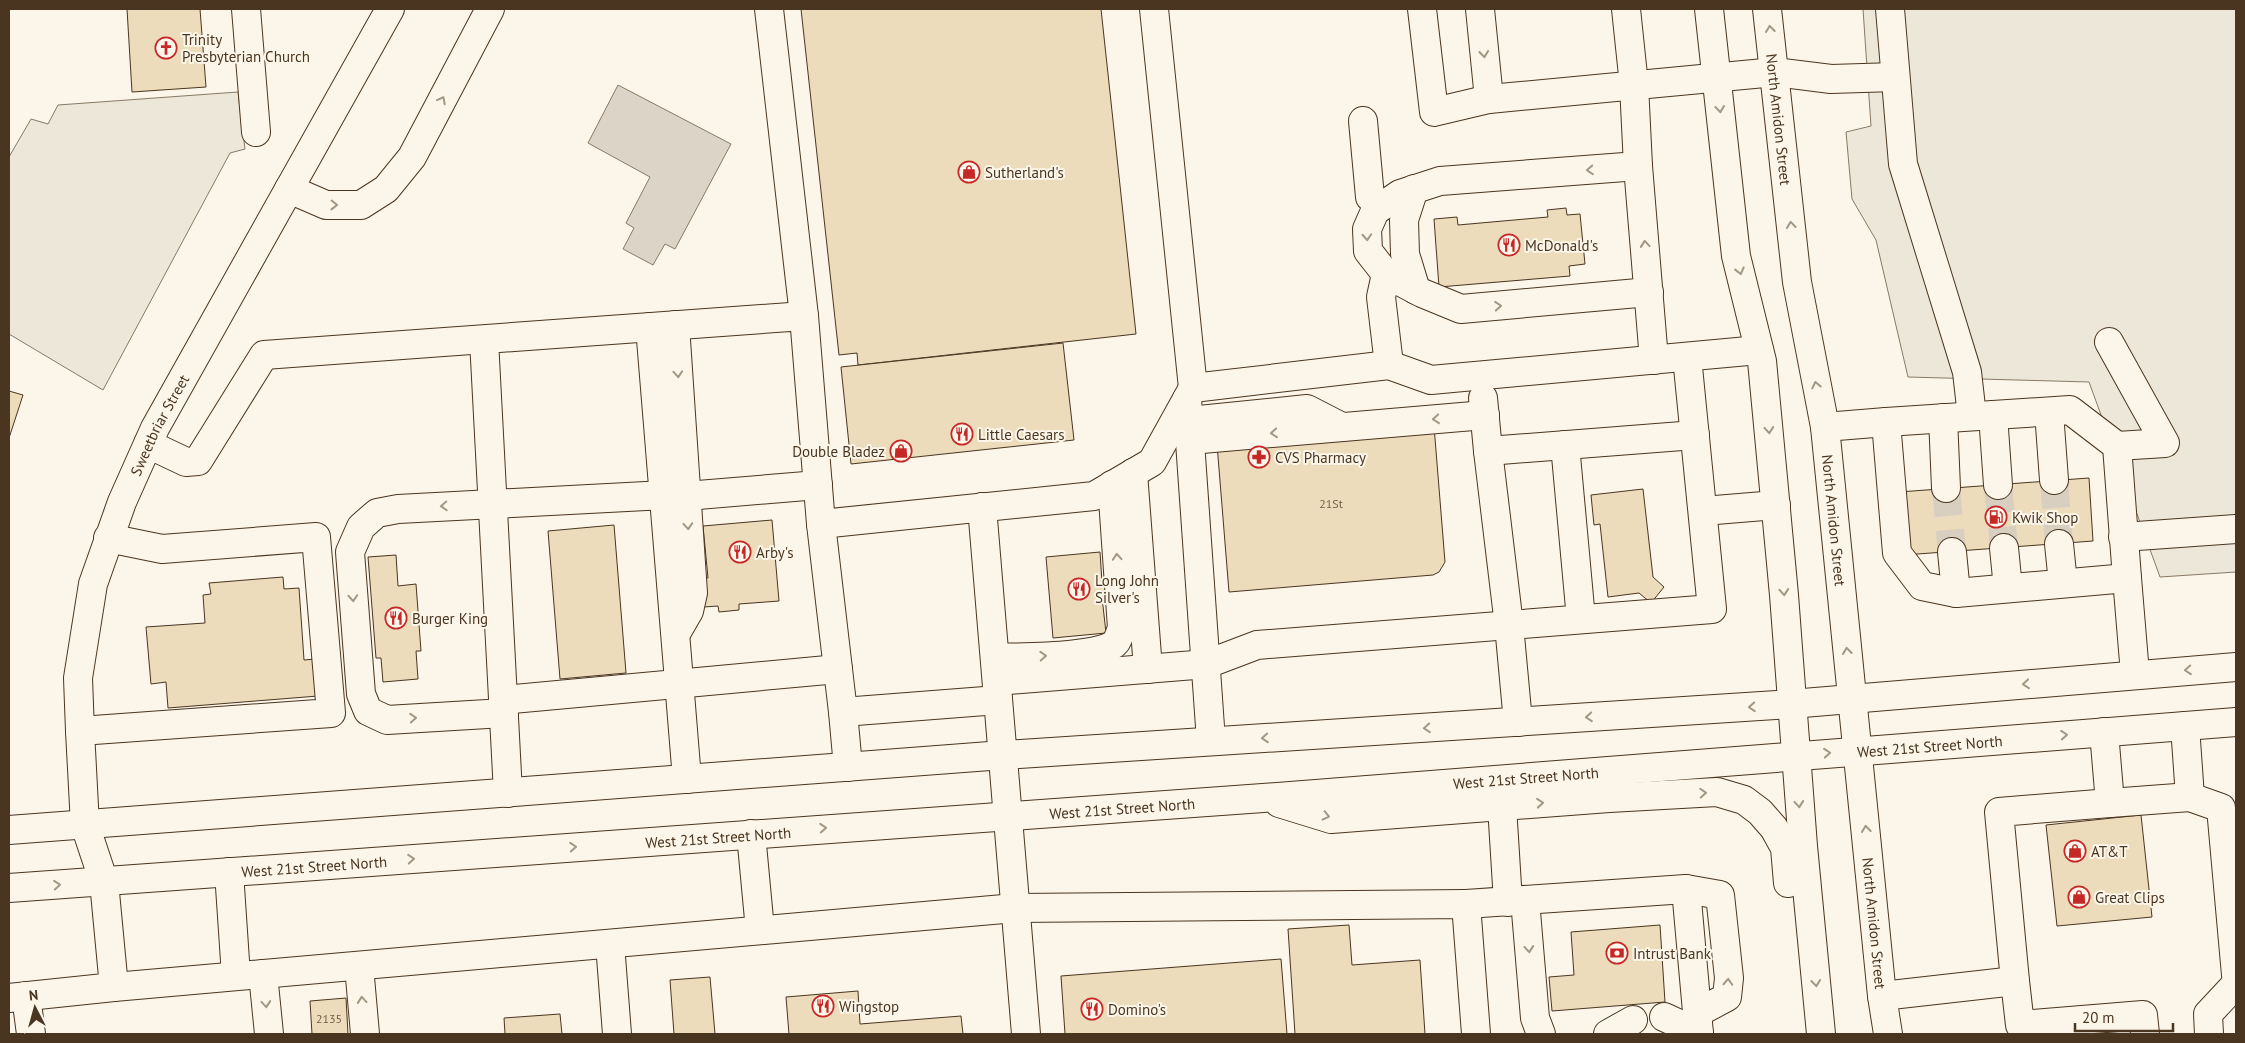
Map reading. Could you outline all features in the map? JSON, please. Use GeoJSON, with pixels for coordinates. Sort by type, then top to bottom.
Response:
{"type":"FeatureCollection","features":[{"type":"Feature","properties":{"kind":"main road"},"geometry":{"type":"LineString","coordinates":[[246,9],[256,132]]}},
{"type":"Feature","properties":{"kind":"main road","name":"Sweetbriar Street"},"geometry":{"type":"LineString","coordinates":[[114,987],[104,882],[85,824],[80,731],[78,678],[93,584],[122,502],[155,428],[390,9]]}},
{"type":"Feature","properties":{"kind":"main road"},"geometry":{"type":"LineString","coordinates":[[289,189],[326,205],[361,205],[386,188],[412,157],[490,9]]}},
{"type":"Feature","properties":{"kind":"main road"},"geometry":{"type":"LineString","coordinates":[[769,9],[804,316],[821,524],[848,767]]}},
{"type":"Feature","properties":{"kind":"main road"},"geometry":{"type":"LineString","coordinates":[[1154,9],[1190,412],[1211,741]]}},
{"type":"Feature","properties":{"kind":"main road"},"geometry":{"type":"LineString","coordinates":[[1422,9],[1434,112],[1489,100],[1775,72],[1831,79],[1895,77]]}},
{"type":"Feature","properties":{"kind":"main road"},"geometry":{"type":"LineString","coordinates":[[1480,9],[1489,100]]}},
{"type":"Feature","properties":{"kind":"main road"},"geometry":{"type":"LineString","coordinates":[[1626,9],[1634,85],[1638,166],[1654,360]]}},
{"type":"Feature","properties":{"kind":"main road"},"geometry":{"type":"LineString","coordinates":[[1709,9],[1736,256],[1762,361],[1784,595],[1795,756],[1821,1034]]}},
{"type":"Feature","properties":{"kind":"main road","name":"North Amidon Street"},"geometry":{"type":"LineString","coordinates":[[1767,9],[1796,282],[1825,428],[1882,996],[1888,1034]]}},
{"type":"Feature","properties":{"kind":"main road"},"geometry":{"type":"LineString","coordinates":[[1890,9],[1903,164],[1967,372],[1983,415],[1998,485]]}},
{"type":"Feature","properties":{"kind":"main road"},"geometry":{"type":"LineString","coordinates":[[1363,121],[1370,197]]}},
{"type":"Feature","properties":{"kind":"main road"},"geometry":{"type":"LineString","coordinates":[[1638,166],[1440,181],[1414,189],[1400,194],[1375,211],[1367,229],[1368,251],[1386,274],[1416,290],[1461,309],[1649,292]]}},
{"type":"Feature","properties":{"kind":"main road"},"geometry":{"type":"LineString","coordinates":[[1414,189],[1404,220],[1405,254],[1416,290]]}},
{"type":"Feature","properties":{"kind":"main road"},"geometry":{"type":"LineString","coordinates":[[1386,274],[1381,297],[1389,365]]}},
{"type":"Feature","properties":{"kind":"main road"},"geometry":{"type":"LineString","coordinates":[[148,444],[186,462],[198,461],[264,356],[804,316]]}},
{"type":"Feature","properties":{"kind":"main road"},"geometry":{"type":"LineString","coordinates":[[662,326],[676,495],[676,633],[687,779]]}},
{"type":"Feature","properties":{"kind":"main road"},"geometry":{"type":"LineString","coordinates":[[484,340],[508,792]]}},
{"type":"Feature","properties":{"kind":"main road"},"geometry":{"type":"LineString","coordinates":[[1825,428],[1886,422],[2070,410],[2117,446],[2165,442],[2109,342]]}},
{"type":"Feature","properties":{"kind":"main road"},"geometry":{"type":"LineString","coordinates":[[821,524],[1094,496],[1152,462],[1190,412],[1389,365],[1431,380],[1760,350]]}},
{"type":"Feature","properties":{"kind":"main road"},"geometry":{"type":"LineString","coordinates":[[996,680],[1207,664],[1257,644],[1712,609],[1687,357]]}},
{"type":"Feature","properties":{"kind":"main road"},"geometry":{"type":"LineString","coordinates":[[1482,375],[1488,451],[1509,624],[1518,722]]}},
{"type":"Feature","properties":{"kind":"main road"},"geometry":{"type":"LineString","coordinates":[[1190,412],[1306,409],[1342,427],[1485,415]]}},
{"type":"Feature","properties":{"kind":"main road"},"geometry":{"type":"LineString","coordinates":[[2049,412],[2054,480]]}},
{"type":"Feature","properties":{"kind":"main road"},"geometry":{"type":"LineString","coordinates":[[1943,418],[1946,488]]}},
{"type":"Feature","properties":{"kind":"main road"},"geometry":{"type":"LineString","coordinates":[[1886,422],[1897,553],[1922,586],[1956,593],[2127,578]]}},
{"type":"Feature","properties":{"kind":"main road"},"geometry":{"type":"LineString","coordinates":[[1488,451],[1695,434]]}},
{"type":"Feature","properties":{"kind":"main road"},"geometry":{"type":"LineString","coordinates":[[1565,445],[1581,619]]}},
{"type":"Feature","properties":{"kind":"main road"},"geometry":{"type":"LineString","coordinates":[[2117,446],[2135,674]]}},
{"type":"Feature","properties":{"kind":"main road"},"geometry":{"type":"LineString","coordinates":[[1123,479],[1148,668]]}},
{"type":"Feature","properties":{"kind":"main road"},"geometry":{"type":"LineString","coordinates":[[843,712],[996,680],[1103,650],[1116,643],[1122,628],[1123,479]]}},
{"type":"Feature","properties":{"kind":"main road"},"geometry":{"type":"LineString","coordinates":[[818,485],[676,495],[398,509],[377,513],[361,527],[350,552],[361,694],[368,711],[387,720],[680,684],[838,669]]}},
{"type":"Feature","properties":{"kind":"main road"},"geometry":{"type":"LineString","coordinates":[[1702,511],[1776,505]]}},
{"type":"Feature","properties":{"kind":"main road"},"geometry":{"type":"LineString","coordinates":[[982,507],[1026,1034]]}},
{"type":"Feature","properties":{"kind":"main road"},"geometry":{"type":"LineString","coordinates":[[2123,537],[2236,529]]}},
{"type":"Feature","properties":{"kind":"main road"},"geometry":{"type":"LineString","coordinates":[[80,731],[331,713],[316,537],[162,549],[108,538]]}},
{"type":"Feature","properties":{"kind":"main road"},"geometry":{"type":"LineString","coordinates":[[2059,544],[2063,583]]}},
{"type":"Feature","properties":{"kind":"main road"},"geometry":{"type":"LineString","coordinates":[[2004,548],[2008,588]]}},
{"type":"Feature","properties":{"kind":"main road"},"geometry":{"type":"LineString","coordinates":[[1952,552],[1956,593]]}},
{"type":"Feature","properties":{"kind":"main road"},"geometry":{"type":"LineString","coordinates":[[9,830],[1003,755],[1791,704],[2236,667]]}},
{"type":"Feature","properties":{"kind":"main road","name":"West 21st Street North"},"geometry":{"type":"LineString","coordinates":[[9,888],[1263,798],[2236,722]]}},
{"type":"Feature","properties":{"kind":"main road"},"geometry":{"type":"LineString","coordinates":[[2185,726],[2190,797]]}},
{"type":"Feature","properties":{"kind":"main road"},"geometry":{"type":"LineString","coordinates":[[2104,732],[2110,803]]}},
{"type":"Feature","properties":{"kind":"main road"},"geometry":{"type":"LineString","coordinates":[[1263,798],[1331,819],[1609,798],[1717,792],[1744,800],[1760,812],[1774,828],[1785,848],[1793,928],[1812,946]]}},
{"type":"Feature","properties":{"kind":"main road"},"geometry":{"type":"LineString","coordinates":[[2144,1034],[2143,1015],[2017,1030],[2015,981],[1999,812],[2190,797],[2229,807],[2236,975]]}},
{"type":"Feature","properties":{"kind":"main road"},"geometry":{"type":"LineString","coordinates":[[1502,806],[1535,1018],[1541,1034]]}},
{"type":"Feature","properties":{"kind":"main road"},"geometry":{"type":"LineString","coordinates":[[751,834],[760,930]]}},
{"type":"Feature","properties":{"kind":"main road"},"geometry":{"type":"LineString","coordinates":[[229,872],[236,976]]}},
{"type":"Feature","properties":{"kind":"main road"},"geometry":{"type":"LineString","coordinates":[[31,1034],[18,997],[760,930],[1015,908],[1466,904],[1686,889],[1697,1030],[1664,1017]]}},
{"type":"Feature","properties":{"kind":"main road"},"geometry":{"type":"LineString","coordinates":[[1466,904],[1476,1034]]}},
{"type":"Feature","properties":{"kind":"main road"},"geometry":{"type":"LineString","coordinates":[[610,944],[617,1034]]}},
{"type":"Feature","properties":{"kind":"main road"},"geometry":{"type":"LineString","coordinates":[[360,966],[365,1034]]}},
{"type":"Feature","properties":{"kind":"main road"},"geometry":{"type":"LineString","coordinates":[[263,974],[268,1034]]}},
{"type":"Feature","properties":{"kind":"main road"},"geometry":{"type":"LineString","coordinates":[[1882,996],[2015,981]]}},
{"type":"Feature","properties":{"kind":"main road"},"geometry":{"type":"LineString","coordinates":[[2210,1034],[2208,1014],[2236,984]]}},
{"type":"Feature","properties":{"kind":"main road"},"geometry":{"type":"LineString","coordinates":[[1608,1034],[1633,1020]]}},
{"type":"Feature","properties":{"kind":"shaded area"},"geometry":{"type":"Polygon","coordinates":[[[1863,9],[2236,9],[2236,572],[2160,577],[2089,382],[1908,377],[1876,240],[1852,199],[1846,132],[1871,126],[1863,9]]]}},
{"type":"Feature","properties":{"kind":"shaded area"},"geometry":{"type":"Polygon","coordinates":[[[618,85],[731,144],[675,249],[665,244],[653,265],[623,249],[634,228],[626,223],[650,177],[588,143],[618,85]]]}},
{"type":"Feature","properties":{"kind":"shaded area"},"geometry":{"type":"Polygon","coordinates":[[[238,92],[245,149],[230,153],[103,390],[9,334],[9,157],[31,119],[48,124],[58,105],[238,92]]]}},
{"type":"Feature","properties":{"kind":"building","name":"Trinity Presbyterian Church"},"geometry":{"type":"Polygon","coordinates":[[[127,9],[200,9],[206,87],[132,92],[127,9]]]}},
{"type":"Feature","properties":{"kind":"building","name":"Sutherland's"},"geometry":{"type":"Polygon","coordinates":[[[801,9],[1101,9],[1136,334],[858,365],[857,353],[839,355],[801,9]]]}},
{"type":"Feature","properties":{"kind":"building","name":"McDonald's"},"geometry":{"type":"Polygon","coordinates":[[[1566,208],[1567,215],[1580,214],[1585,264],[1569,266],[1570,276],[1439,287],[1434,219],[1457,217],[1458,225],[1548,217],[1547,210],[1566,208]]]}},
{"type":"Feature","properties":{"kind":"building"},"geometry":{"type":"Polygon","coordinates":[[[1063,343],[1074,440],[851,464],[841,367],[1063,343]]]}},
{"type":"Feature","properties":{"kind":"building"},"geometry":{"type":"Polygon","coordinates":[[[9,391],[23,395],[9,438],[9,391]]]}},
{"type":"Feature","properties":{"kind":"building","name":"CVS Pharmacy"},"geometry":{"type":"Polygon","coordinates":[[[1434,426],[1445,562],[1439,572],[1433,575],[1229,592],[1217,444],[1434,426]]]}},
{"type":"Feature","properties":{"kind":"building","name":"Kwik Shop"},"geometry":{"type":"Polygon","coordinates":[[[2089,478],[2093,541],[1904,555],[1899,492],[2089,478]]]}},
{"type":"Feature","properties":{"kind":"building"},"geometry":{"type":"Polygon","coordinates":[[[1643,489],[1653,577],[1664,587],[1651,603],[1639,593],[1608,597],[1600,524],[1594,525],[1591,495],[1643,489]]]}},
{"type":"Feature","properties":{"kind":"building","name":"Arby's"},"geometry":{"type":"Polygon","coordinates":[[[772,520],[779,601],[739,604],[739,610],[719,612],[718,606],[704,607],[701,578],[708,578],[703,526],[772,520]]]}},
{"type":"Feature","properties":{"kind":"building"},"geometry":{"type":"Polygon","coordinates":[[[614,525],[626,673],[560,679],[548,531],[614,525]]]}},
{"type":"Feature","properties":{"kind":"building","name":"Long John Silver's"},"geometry":{"type":"Polygon","coordinates":[[[1100,552],[1102,582],[1108,581],[1109,597],[1102,597],[1106,633],[1053,638],[1046,557],[1100,552]]]}},
{"type":"Feature","properties":{"kind":"building","name":"Burger King"},"geometry":{"type":"Polygon","coordinates":[[[396,555],[398,586],[416,584],[421,651],[416,651],[418,679],[383,682],[381,658],[376,658],[368,557],[396,555]]]}},
{"type":"Feature","properties":{"kind":"building"},"geometry":{"type":"Polygon","coordinates":[[[283,577],[284,589],[299,588],[304,660],[315,659],[318,696],[168,708],[166,682],[151,684],[146,627],[205,623],[203,595],[211,594],[209,583],[283,577]]]}},
{"type":"Feature","properties":{"kind":"building"},"geometry":{"type":"Polygon","coordinates":[[[2141,815],[2152,917],[2057,926],[2046,825],[2141,815]]]}},
{"type":"Feature","properties":{"kind":"building"},"geometry":{"type":"Polygon","coordinates":[[[1349,925],[1352,965],[1420,960],[1425,1034],[1295,1034],[1288,929],[1349,925]]]}},
{"type":"Feature","properties":{"kind":"building","name":"Intrust Bank"},"geometry":{"type":"Polygon","coordinates":[[[1660,925],[1665,1002],[1552,1011],[1549,977],[1574,975],[1571,932],[1660,925]]]}},
{"type":"Feature","properties":{"kind":"building"},"geometry":{"type":"Polygon","coordinates":[[[1281,959],[1287,1034],[1065,1034],[1061,976],[1281,959]]]}},
{"type":"Feature","properties":{"kind":"building"},"geometry":{"type":"Polygon","coordinates":[[[710,977],[715,1034],[674,1034],[670,980],[710,977]]]}},
{"type":"Feature","properties":{"kind":"building","name":"Wingstop"},"geometry":{"type":"Polygon","coordinates":[[[858,991],[860,1024],[961,1016],[963,1034],[789,1034],[786,997],[858,991]]]}},
{"type":"Feature","properties":{"kind":"building"},"geometry":{"type":"Polygon","coordinates":[[[346,998],[348,1034],[312,1034],[310,1001],[346,998]]]}},
{"type":"Feature","properties":{"kind":"building"},"geometry":{"type":"Polygon","coordinates":[[[560,1014],[562,1034],[505,1034],[504,1018],[560,1014]]]}},
{"type":"Feature","properties":{"kind":"tunnel"},"geometry":{"type":"LineString","coordinates":[[2054,480],[2059,544]]}},
{"type":"Feature","properties":{"kind":"tunnel"},"geometry":{"type":"LineString","coordinates":[[1998,485],[2004,548]]}},
{"type":"Feature","properties":{"kind":"tunnel"},"geometry":{"type":"LineString","coordinates":[[1946,488],[1952,552]]}},
{"type":"Feature","properties":{"kind":"place","name":"Trinity Presbyterian Church"},"geometry":{"type":"Point","coordinates":[166,48]}},
{"type":"Feature","properties":{"kind":"place","name":"Sutherland's"},"geometry":{"type":"Point","coordinates":[969,172]}},
{"type":"Feature","properties":{"kind":"place","name":"McDonald's"},"geometry":{"type":"Point","coordinates":[1509,245]}},
{"type":"Feature","properties":{"kind":"place","name":"Little Caesars"},"geometry":{"type":"Point","coordinates":[962,434]}},
{"type":"Feature","properties":{"kind":"place","name":"Double Bladez"},"geometry":{"type":"Point","coordinates":[901,451]}},
{"type":"Feature","properties":{"kind":"place","name":"CVS Pharmacy"},"geometry":{"type":"Point","coordinates":[1259,457]}},
{"type":"Feature","properties":{"kind":"place","name":"Kwik Shop"},"geometry":{"type":"Point","coordinates":[1996,517]}},
{"type":"Feature","properties":{"kind":"place","name":"Arby's"},"geometry":{"type":"Point","coordinates":[740,552]}},
{"type":"Feature","properties":{"kind":"place","name":"Long John Silver's"},"geometry":{"type":"Point","coordinates":[1079,589]}},
{"type":"Feature","properties":{"kind":"place","name":"Burger King"},"geometry":{"type":"Point","coordinates":[396,618]}},
{"type":"Feature","properties":{"kind":"place","name":"AT&T"},"geometry":{"type":"Point","coordinates":[2075,851]}},
{"type":"Feature","properties":{"kind":"place","name":"Great Clips"},"geometry":{"type":"Point","coordinates":[2079,897]}},
{"type":"Feature","properties":{"kind":"place","name":"Intrust Bank"},"geometry":{"type":"Point","coordinates":[1617,953]}},
{"type":"Feature","properties":{"kind":"place","name":"Wingstop"},"geometry":{"type":"Point","coordinates":[823,1006]}},
{"type":"Feature","properties":{"kind":"place","name":"Domino's"},"geometry":{"type":"Point","coordinates":[1092,1009]}}]}
